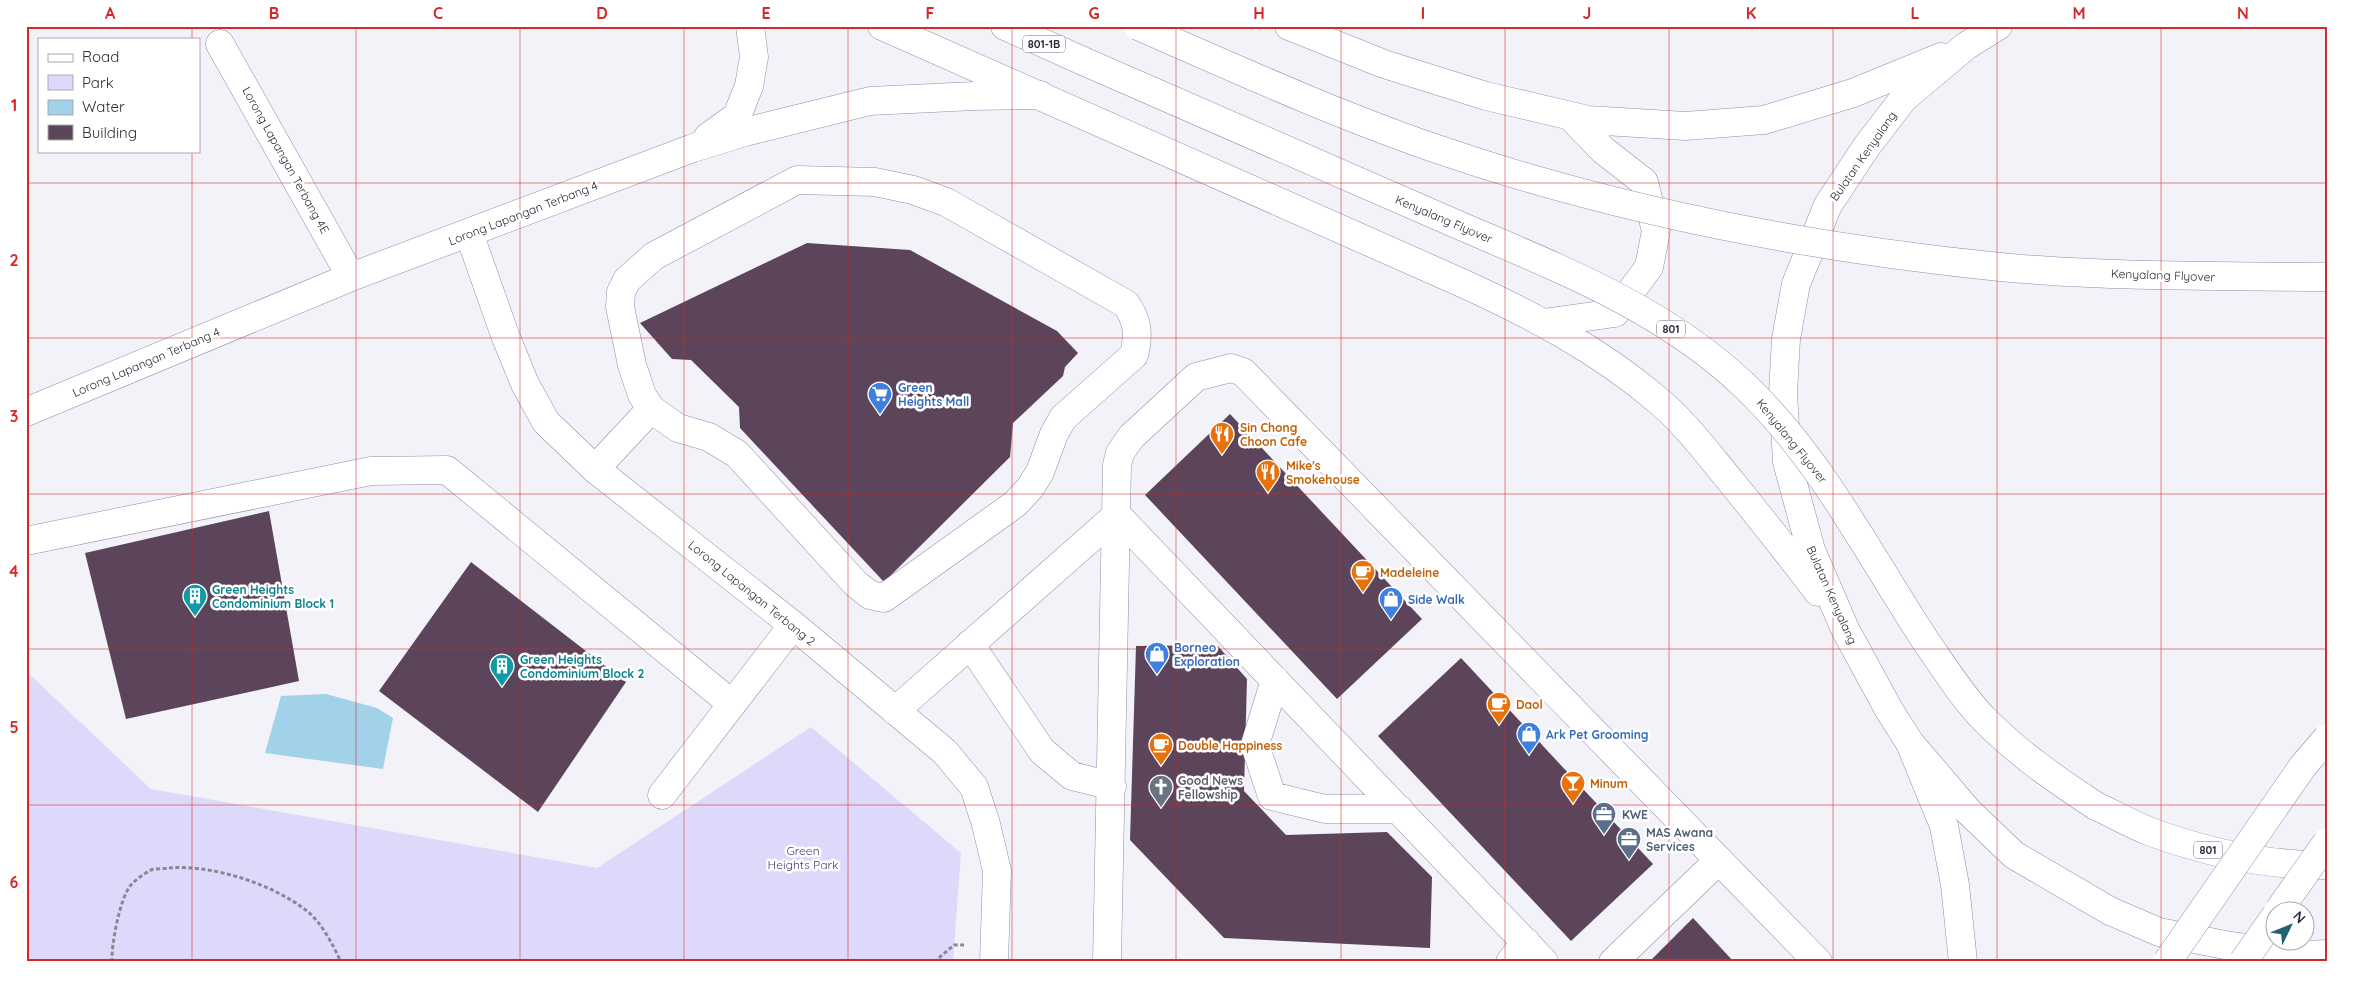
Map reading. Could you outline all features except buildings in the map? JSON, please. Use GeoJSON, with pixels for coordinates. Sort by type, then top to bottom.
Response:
{"type":"FeatureCollection","features":[{"type":"Feature","properties":{"kind":"main road"},"geometry":{"type":"LineString","coordinates":[[693,148],[737,116],[749,86],[754,57],[750,26]]}},
{"type":"Feature","properties":{"kind":"main road"},"geometry":{"type":"LineString","coordinates":[[882,26],[1462,283],[1576,341],[1648,392],[1698,440],[1780,541],[1845,629]]}},
{"type":"Feature","properties":{"kind":"main road","name":"801-1B"},"geometry":{"type":"LineString","coordinates":[[1005,26],[1083,61]]}},
{"type":"Feature","properties":{"kind":"main road","name":"Kenyalang Flyover"},"geometry":{"type":"LineString","coordinates":[[1138,26],[1303,98],[1434,148],[1536,180],[1664,212],[1850,249],[2002,267],[2155,276],[2327,276]]}},
{"type":"Feature","properties":{"kind":"main road"},"geometry":{"type":"LineString","coordinates":[[1289,26],[1384,64],[1486,96],[1588,120],[1685,126],[1764,120],[1853,92],[1966,46]]}},
{"type":"Feature","properties":{"kind":"main road","name":"Bulatan Kenyalang"},"geometry":{"type":"LineString","coordinates":[[1998,26],[1966,46],[1904,98],[1867,146],[1828,205],[1796,284],[1786,339],[1784,392],[1787,462],[1811,550],[1845,629],[1889,710],[1910,743],[1968,811],[2014,854],[2110,912],[2159,932],[2230,946],[2304,955],[2327,954]]}},
{"type":"Feature","properties":{"kind":"main road","name":"Lorong Lapangan Terbang 4E"},"geometry":{"type":"LineString","coordinates":[[220,44],[351,277]]}},
{"type":"Feature","properties":{"kind":"main road","name":"Kenyalang Flyover"},"geometry":{"type":"LineString","coordinates":[[1083,61],[1554,265],[1633,304],[1700,348],[1743,384],[1773,413],[1815,465],[1901,604],[1949,675],[1983,718],[2030,759],[2096,806],[2150,831],[2213,851],[2298,865],[2327,865]]}},
{"type":"Feature","properties":{"kind":"main road","name":"Lorong Lapangan Terbang 4"},"geometry":{"type":"LineString","coordinates":[[26,412],[351,277],[693,148],[745,132],[870,101],[1040,95]]}},
{"type":"Feature","properties":{"kind":"main road"},"geometry":{"type":"LineString","coordinates":[[1543,323],[1615,313],[1649,267],[1656,231],[1644,182],[1603,150],[1570,116]]}},
{"type":"Feature","properties":{"kind":"main road"},"geometry":{"type":"LineString","coordinates":[[797,180],[875,182],[913,190],[946,202],[1126,304],[1133,314],[1137,326],[1137,341],[1134,355],[1063,418],[1054,434],[1040,472],[1030,488],[1015,504],[884,598],[870,595],[856,584],[737,454],[709,437],[678,428],[651,409],[642,395],[632,365],[620,307],[621,292],[627,280],[654,256],[797,180]]}},
{"type":"Feature","properties":{"kind":"main road","name":"Lorong Lapangan Terbang 2"},"geometry":{"type":"LineString","coordinates":[[469,233],[505,335],[525,384],[546,422],[595,469],[793,625],[945,752],[974,787],[986,824],[997,871],[994,962]]}},
{"type":"Feature","properties":{"kind":"main road"},"geometry":{"type":"LineString","coordinates":[[1107,962],[1117,515],[1116,465],[1120,453],[1131,437],[1196,377],[1231,368],[1243,372],[1818,962]]}},
{"type":"Feature","properties":{"kind":"main road"},"geometry":{"type":"LineString","coordinates":[[595,469],[651,409]]}},
{"type":"Feature","properties":{"kind":"main road"},"geometry":{"type":"LineString","coordinates":[[26,540],[371,471],[447,470],[732,704]]}},
{"type":"Feature","properties":{"kind":"main road"},"geometry":{"type":"LineString","coordinates":[[895,711],[1117,515]]}},
{"type":"Feature","properties":{"kind":"main road"},"geometry":{"type":"LineString","coordinates":[[1117,515],[1399,809],[1518,952],[1544,962]]}},
{"type":"Feature","properties":{"kind":"main road"},"geometry":{"type":"LineString","coordinates":[[662,795],[793,625]]}},
{"type":"Feature","properties":{"kind":"main road"},"geometry":{"type":"LineString","coordinates":[[970,644],[1042,751],[1072,776],[1112,786]]}},
{"type":"Feature","properties":{"kind":"main road"},"geometry":{"type":"LineString","coordinates":[[1275,680],[1255,745],[1272,796],[1325,809],[1399,809]]}},
{"type":"Feature","properties":{"kind":"main road"},"geometry":{"type":"LineString","coordinates":[[2167,962],[2303,766],[2327,738]]}},
{"type":"Feature","properties":{"kind":"main road"},"geometry":{"type":"LineString","coordinates":[[1910,743],[1944,826],[1955,886],[1963,962]]}},
{"type":"Feature","properties":{"kind":"main road"},"geometry":{"type":"LineString","coordinates":[[2285,900],[2327,842]]}},
{"type":"Feature","properties":{"kind":"main road"},"geometry":{"type":"LineString","coordinates":[[1613,962],[1719,860]]}},
{"type":"Feature","properties":{"kind":"main road"},"geometry":{"type":"LineString","coordinates":[[2243,962],[2266,929]]}},
{"type":"Feature","properties":{"kind":"path"},"geometry":{"type":"LineString","coordinates":[[112,962],[111,949],[115,931],[130,886],[150,870],[187,866],[242,879],[280,893],[309,912],[330,940],[341,962]]}},
{"type":"Feature","properties":{"kind":"green space","name":"Green Heights Park"},"geometry":{"type":"Polygon","coordinates":[[[26,671],[151,789],[597,868],[811,727],[961,853],[953,962],[26,962],[26,671]]]}},
{"type":"Feature","properties":{"kind":"water"},"geometry":{"type":"Polygon","coordinates":[[[326,694],[377,708],[393,718],[383,769],[265,753],[281,696],[326,694]]]}},
{"type":"Feature","properties":{"kind":"place","name":"Green Heights Mall"},"geometry":{"type":"Point","coordinates":[880,415]}},
{"type":"Feature","properties":{"kind":"place","name":"Sin Chong Choon Cafe"},"geometry":{"type":"Point","coordinates":[1222,455]}},
{"type":"Feature","properties":{"kind":"place","name":"Mike's Smokehouse"},"geometry":{"type":"Point","coordinates":[1268,493]}},
{"type":"Feature","properties":{"kind":"place","name":"Madeleine"},"geometry":{"type":"Point","coordinates":[1363,593]}},
{"type":"Feature","properties":{"kind":"place","name":"Green Heights Condominium Block 1"},"geometry":{"type":"Point","coordinates":[195,617]}},
{"type":"Feature","properties":{"kind":"place","name":"Side Walk"},"geometry":{"type":"Point","coordinates":[1391,620]}},
{"type":"Feature","properties":{"kind":"place","name":"Borneo Exploration"},"geometry":{"type":"Point","coordinates":[1157,675]}},
{"type":"Feature","properties":{"kind":"place","name":"Green Heights Condominium Block 2"},"geometry":{"type":"Point","coordinates":[502,687]}},
{"type":"Feature","properties":{"kind":"place","name":"Daol"},"geometry":{"type":"Point","coordinates":[1499,725]}},
{"type":"Feature","properties":{"kind":"place","name":"Ark Pet Grooming"},"geometry":{"type":"Point","coordinates":[1529,755]}},
{"type":"Feature","properties":{"kind":"place","name":"Double Happiness"},"geometry":{"type":"Point","coordinates":[1161,766]}},
{"type":"Feature","properties":{"kind":"place","name":"Minum"},"geometry":{"type":"Point","coordinates":[1573,804]}},
{"type":"Feature","properties":{"kind":"place","name":"Good News Fellowship"},"geometry":{"type":"Point","coordinates":[1161,808]}},
{"type":"Feature","properties":{"kind":"place","name":"KWE"},"geometry":{"type":"Point","coordinates":[1604,835]}},
{"type":"Feature","properties":{"kind":"place","name":"MAS Awana Services"},"geometry":{"type":"Point","coordinates":[1629,860]}}]}
